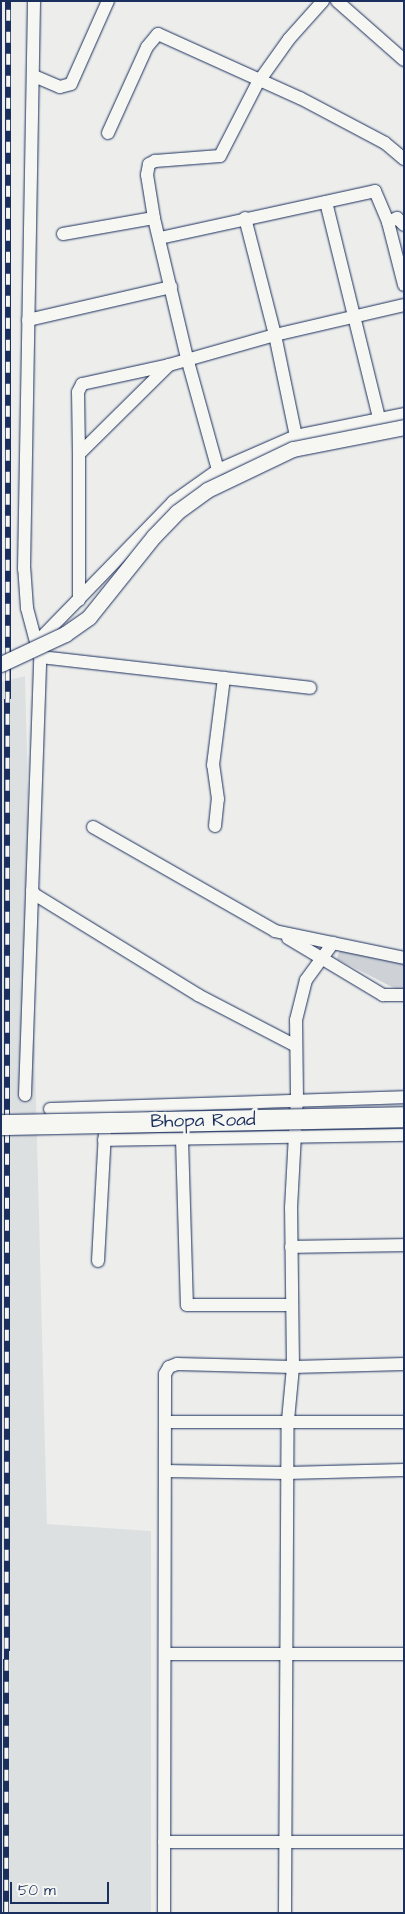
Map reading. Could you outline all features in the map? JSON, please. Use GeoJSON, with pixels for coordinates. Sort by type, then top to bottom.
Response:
{"type":"FeatureCollection","features":[{"type":"Feature","properties":{"kind":"main road","name":"Bhopa Road"},"geometry":{"type":"LineString","coordinates":[[1,1125],[404,1117]]}},
{"type":"Feature","properties":{"kind":"street"},"geometry":{"type":"LineString","coordinates":[[25,1095],[40,657],[38,641],[27,608],[24,570],[34,1]]}},
{"type":"Feature","properties":{"kind":"street"},"geometry":{"type":"LineString","coordinates":[[34,76],[60,87],[71,84],[108,1]]}},
{"type":"Feature","properties":{"kind":"street"},"geometry":{"type":"LineString","coordinates":[[218,470],[187,358],[154,218],[147,174],[148,164],[155,160],[220,156],[260,79],[289,39],[323,1]]}},
{"type":"Feature","properties":{"kind":"street"},"geometry":{"type":"LineString","coordinates":[[337,1],[404,60]]}},
{"type":"Feature","properties":{"kind":"street"},"geometry":{"type":"LineString","coordinates":[[108,133],[155,34],[260,79],[385,143],[404,159]]}},
{"type":"Feature","properties":{"kind":"street"},"geometry":{"type":"LineString","coordinates":[[160,238],[375,191],[398,219],[404,284]]}},
{"type":"Feature","properties":{"kind":"street"},"geometry":{"type":"LineString","coordinates":[[326,202],[379,418]]}},
{"type":"Feature","properties":{"kind":"street"},"geometry":{"type":"LineString","coordinates":[[63,234],[154,218]]}},
{"type":"Feature","properties":{"kind":"street"},"geometry":{"type":"LineString","coordinates":[[245,218],[275,335],[296,436]]}},
{"type":"Feature","properties":{"kind":"street"},"geometry":{"type":"LineString","coordinates":[[28,320],[171,287]]}},
{"type":"Feature","properties":{"kind":"street"},"geometry":{"type":"LineString","coordinates":[[79,600],[80,454],[78,392],[82,384],[168,365],[187,358],[275,335],[355,319],[404,305]]}},
{"type":"Feature","properties":{"kind":"street"},"geometry":{"type":"LineString","coordinates":[[80,454],[168,365]]}},
{"type":"Feature","properties":{"kind":"street"},"geometry":{"type":"LineString","coordinates":[[38,641],[173,502],[218,470],[296,436],[404,414]]}},
{"type":"Feature","properties":{"kind":"street"},"geometry":{"type":"LineString","coordinates":[[1,664],[65,634],[89,617],[154,536],[177,512],[207,490],[294,449],[404,427]]}},
{"type":"Feature","properties":{"kind":"street"},"geometry":{"type":"LineString","coordinates":[[334,445],[404,434]]}},
{"type":"Feature","properties":{"kind":"street"},"geometry":{"type":"LineString","coordinates":[[40,657],[310,688]]}},
{"type":"Feature","properties":{"kind":"street"},"geometry":{"type":"LineString","coordinates":[[215,826],[218,799],[213,765],[224,678]]}},
{"type":"Feature","properties":{"kind":"street"},"geometry":{"type":"LineString","coordinates":[[93,827],[321,956],[383,995],[404,995]]}},
{"type":"Feature","properties":{"kind":"street"},"geometry":{"type":"LineString","coordinates":[[32,890],[34,894],[198,995],[296,1046]]}},
{"type":"Feature","properties":{"kind":"street"},"geometry":{"type":"LineString","coordinates":[[275,931],[404,958]]}},
{"type":"Feature","properties":{"kind":"street"},"geometry":{"type":"LineString","coordinates":[[285,1913],[287,1473],[292,1367],[291,1247],[297,1098],[296,1046],[302,988],[321,956],[333,943]]}},
{"type":"Feature","properties":{"kind":"street"},"geometry":{"type":"LineString","coordinates":[[50,1109],[297,1098],[404,1097]]}},
{"type":"Feature","properties":{"kind":"street"},"geometry":{"type":"LineString","coordinates":[[98,1261],[106,1107]]}},
{"type":"Feature","properties":{"kind":"street"},"geometry":{"type":"LineString","coordinates":[[104,1140],[404,1135]]}},
{"type":"Feature","properties":{"kind":"street"},"geometry":{"type":"LineString","coordinates":[[182,1139],[187,1305],[291,1305]]}},
{"type":"Feature","properties":{"kind":"street"},"geometry":{"type":"LineString","coordinates":[[291,1247],[404,1244]]}},
{"type":"Feature","properties":{"kind":"street"},"geometry":{"type":"LineString","coordinates":[[164,1913],[165,1422],[166,1374],[169,1367],[177,1364],[292,1367],[404,1364]]}},
{"type":"Feature","properties":{"kind":"street"},"geometry":{"type":"LineString","coordinates":[[165,1422],[288,1420],[404,1422]]}},
{"type":"Feature","properties":{"kind":"street"},"geometry":{"type":"LineString","coordinates":[[165,1471],[287,1473],[404,1470]]}},
{"type":"Feature","properties":{"kind":"street"},"geometry":{"type":"LineString","coordinates":[[166,1654],[404,1654]]}},
{"type":"Feature","properties":{"kind":"street"},"geometry":{"type":"LineString","coordinates":[[164,1842],[404,1842]]}},
{"type":"Feature","properties":{"kind":"shaded area"},"geometry":{"type":"Polygon","coordinates":[[[25,676],[47,1524],[151,1531],[151,1913],[1,1913],[1,682],[25,676]]]}},
{"type":"Feature","properties":{"kind":"shaded area"},"geometry":{"type":"Polygon","coordinates":[[[340,949],[404,961],[404,989],[396,989],[337,959],[340,949]]]}},
{"type":"Feature","properties":{"kind":"railway"},"geometry":{"type":"LineString","coordinates":[[6,1913],[8,1]]}}]}
